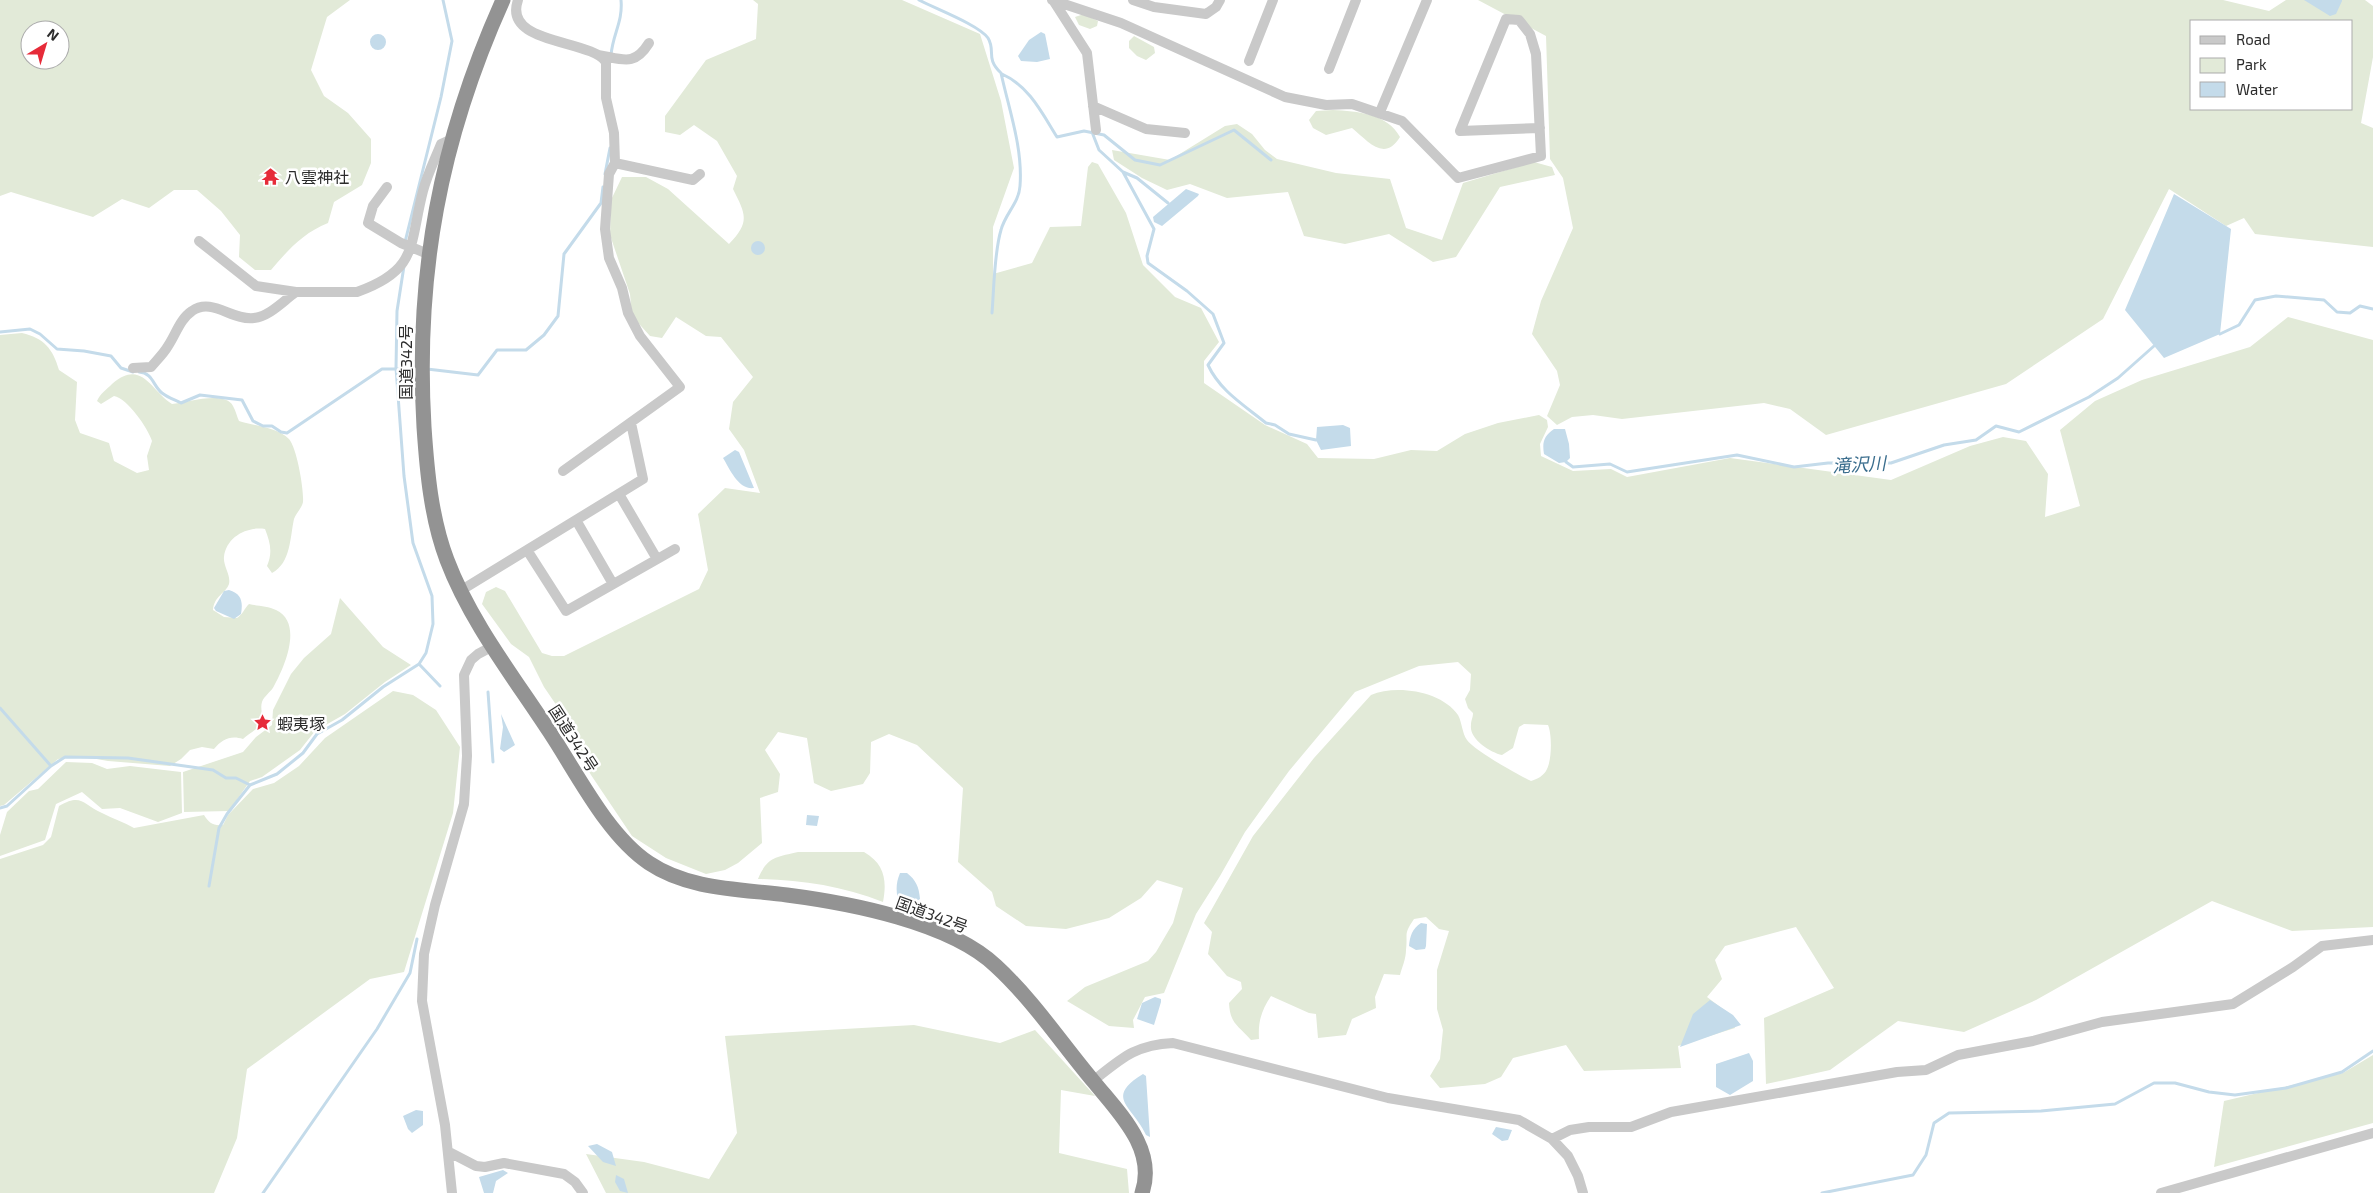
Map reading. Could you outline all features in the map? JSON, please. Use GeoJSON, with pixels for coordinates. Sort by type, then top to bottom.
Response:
{"type":"FeatureCollection","features":[{"type":"Feature","properties":{"kind":"highway","name":"国道342号"},"geometry":{"type":"LineString","coordinates":[[503,0],[472,74],[452,139],[425,253],[422,312],[423,409],[426,455],[436,526],[446,559],[460,591],[493,646],[609,824],[633,852],[660,870],[694,883],[815,899],[860,908],[902,920],[960,941],[980,953],[996,966],[1018,990],[1123,1117],[1140,1144],[1145,1160],[1145,1184],[1142,1193]]}},
{"type":"Feature","properties":{"kind":"street"},"geometry":{"type":"LineString","coordinates":[[518,0],[516,9],[519,18],[531,31],[598,55],[630,60],[641,55],[649,43]]}},
{"type":"Feature","properties":{"kind":"street"},"geometry":{"type":"LineString","coordinates":[[1052,0],[1121,23],[1285,97],[1326,105],[1352,104],[1402,121],[1458,178],[1542,156],[1536,54],[1530,34],[1519,20],[1506,19],[1460,132],[1540,128]]}},
{"type":"Feature","properties":{"kind":"street"},"geometry":{"type":"LineString","coordinates":[[1052,0],[1087,53],[1096,130]]}},
{"type":"Feature","properties":{"kind":"street"},"geometry":{"type":"LineString","coordinates":[[1133,0],[1154,7],[1206,14],[1216,7],[1220,0]]}},
{"type":"Feature","properties":{"kind":"street"},"geometry":{"type":"LineString","coordinates":[[1249,61],[1273,0]]}},
{"type":"Feature","properties":{"kind":"street"},"geometry":{"type":"LineString","coordinates":[[1329,68],[1356,0]]}},
{"type":"Feature","properties":{"kind":"street"},"geometry":{"type":"LineString","coordinates":[[1380,112],[1427,0]]}},
{"type":"Feature","properties":{"kind":"street"},"geometry":{"type":"LineString","coordinates":[[563,471],[680,387],[640,336],[628,313],[622,288],[609,258],[605,229],[610,174],[615,163],[614,133],[606,98],[606,62],[598,55]]}},
{"type":"Feature","properties":{"kind":"street"},"geometry":{"type":"LineString","coordinates":[[1093,106],[1146,129],[1185,133]]}},
{"type":"Feature","properties":{"kind":"street"},"geometry":{"type":"LineString","coordinates":[[200,241],[256,286],[296,292],[357,292],[398,271],[410,253],[424,189],[441,144],[452,139]]}},
{"type":"Feature","properties":{"kind":"street"},"geometry":{"type":"LineString","coordinates":[[615,163],[693,180],[700,174]]}},
{"type":"Feature","properties":{"kind":"street"},"geometry":{"type":"LineString","coordinates":[[387,187],[373,206],[368,223],[401,243],[425,253]]}},
{"type":"Feature","properties":{"kind":"street"},"geometry":{"type":"LineString","coordinates":[[132,368],[151,367],[168,347],[184,318],[201,306],[212,306],[243,319],[256,318],[267,315],[296,292]]}},
{"type":"Feature","properties":{"kind":"street"},"geometry":{"type":"LineString","coordinates":[[460,591],[643,479],[631,423]]}},
{"type":"Feature","properties":{"kind":"street"},"geometry":{"type":"LineString","coordinates":[[619,494],[657,559]]}},
{"type":"Feature","properties":{"kind":"street"},"geometry":{"type":"LineString","coordinates":[[576,520],[613,584]]}},
{"type":"Feature","properties":{"kind":"street"},"geometry":{"type":"LineString","coordinates":[[527,550],[566,611],[675,550]]}},
{"type":"Feature","properties":{"kind":"street"},"geometry":{"type":"LineString","coordinates":[[452,1193],[449,1152],[422,1001],[424,954],[435,905],[461,818],[465,797],[467,756],[464,675],[471,660],[493,646]]}},
{"type":"Feature","properties":{"kind":"street"},"geometry":{"type":"LineString","coordinates":[[1552,1139],[1570,1130],[1589,1127],[1631,1127],[1671,1112],[1897,1072],[1926,1070],[1958,1055],[2033,1041],[2102,1022],[2232,1004],[2293,967],[2322,946],[2373,940]]}},
{"type":"Feature","properties":{"kind":"street"},"geometry":{"type":"LineString","coordinates":[[1093,1081],[1136,1050],[1151,1044],[1173,1043],[1388,1098],[1519,1120],[1552,1139],[1568,1156],[1578,1176],[1583,1193]]}},
{"type":"Feature","properties":{"kind":"street"},"geometry":{"type":"LineString","coordinates":[[2161,1193],[2373,1133]]}},
{"type":"Feature","properties":{"kind":"street"},"geometry":{"type":"LineString","coordinates":[[449,1152],[476,1166],[485,1168],[504,1163],[564,1174],[575,1182],[583,1193]]}},
{"type":"Feature","properties":{"kind":"green space"},"geometry":{"type":"Polygon","coordinates":[[[0,0],[350,0],[327,17],[311,70],[324,96],[348,113],[371,139],[371,163],[362,185],[334,202],[328,223],[303,237],[271,270],[255,270],[239,257],[240,235],[221,211],[197,190],[174,190],[149,208],[122,199],[93,217],[11,192],[0,196],[0,0]]]}},
{"type":"Feature","properties":{"kind":"green space"},"geometry":{"type":"Polygon","coordinates":[[[753,0],[902,0],[980,34],[1001,101],[1014,168],[993,227],[993,274],[1032,263],[1050,227],[1081,226],[1088,167],[1092,162],[1098,164],[1126,213],[1143,265],[1175,297],[1201,308],[1219,342],[1204,361],[1204,383],[1265,425],[1307,444],[1318,458],[1374,459],[1411,450],[1437,451],[1465,434],[1498,423],[1539,415],[1547,420],[1548,427],[1540,444],[1541,456],[1573,471],[1611,469],[1627,477],[1730,458],[1891,480],[1970,446],[2003,437],[2026,441],[2048,474],[2045,517],[2080,506],[2060,430],[2095,401],[2142,380],[2250,347],[2288,317],[2373,340],[2373,927],[2292,931],[2212,901],[2036,1000],[1964,1032],[1898,1021],[1830,1070],[1766,1084],[1764,1018],[1834,988],[1796,927],[1725,946],[1715,960],[1722,979],[1707,997],[1732,1016],[1735,1028],[1678,1046],[1681,1068],[1584,1071],[1566,1045],[1513,1058],[1501,1077],[1485,1084],[1440,1088],[1430,1076],[1440,1059],[1443,1030],[1437,1009],[1437,970],[1449,931],[1439,929],[1426,917],[1414,919],[1408,928],[1405,957],[1400,975],[1384,974],[1375,997],[1376,1008],[1352,1019],[1346,1035],[1318,1038],[1316,1014],[1309,1013],[1271,996],[1261,1017],[1259,1039],[1251,1040],[1231,1016],[1229,1003],[1242,989],[1241,982],[1227,976],[1208,954],[1212,932],[1204,923],[1253,836],[1314,758],[1371,695],[1393,690],[1405,690],[1430,695],[1451,707],[1458,715],[1467,740],[1487,756],[1531,781],[1540,777],[1546,771],[1551,753],[1548,725],[1524,724],[1519,727],[1513,748],[1502,755],[1486,748],[1477,740],[1471,730],[1473,713],[1468,708],[1465,699],[1470,690],[1471,674],[1458,662],[1419,666],[1355,692],[1289,771],[1245,832],[1196,914],[1164,993],[1145,997],[1133,1020],[1134,1028],[1109,1026],[1067,1001],[1085,987],[1148,961],[1156,952],[1173,923],[1183,888],[1157,880],[1141,898],[1109,918],[1066,929],[1026,926],[996,906],[992,892],[958,862],[963,788],[917,745],[889,734],[871,742],[870,773],[863,784],[831,791],[814,783],[807,738],[778,732],[765,750],[780,774],[778,792],[760,798],[762,843],[738,863],[725,870],[706,874],[666,858],[632,836],[591,775],[573,744],[559,709],[544,687],[529,657],[511,644],[482,604],[486,592],[496,587],[505,591],[542,653],[552,656],[564,656],[699,589],[708,570],[698,514],[725,488],[760,493],[744,450],[729,429],[733,402],[753,377],[721,337],[706,336],[676,317],[662,338],[650,336],[632,316],[630,294],[610,235],[611,200],[622,177],[646,177],[668,189],[729,244],[740,230],[744,218],[743,212],[733,189],[737,176],[717,141],[694,125],[680,135],[665,132],[665,116],[706,60],[756,39],[758,4],[753,0]]]}},
{"type":"Feature","properties":{"kind":"green space"},"geometry":{"type":"Polygon","coordinates":[[[1478,0],[2223,0],[2269,11],[2286,0],[2365,0],[2373,6],[2373,57],[2361,123],[2373,128],[2373,247],[2255,234],[2244,218],[2226,226],[2169,189],[2103,319],[2006,384],[1826,435],[1790,409],[1764,403],[1622,419],[1593,415],[1572,417],[1557,425],[1547,416],[1560,385],[1557,371],[1532,334],[1541,301],[1573,228],[1563,178],[1550,159],[1546,36],[1478,0]]]}},
{"type":"Feature","properties":{"kind":"green space"},"geometry":{"type":"Polygon","coordinates":[[[1084,14],[1098,21],[1097,26],[1090,29],[1079,25],[1075,17],[1084,14]]]}},
{"type":"Feature","properties":{"kind":"green space"},"geometry":{"type":"Polygon","coordinates":[[[1134,36],[1154,47],[1155,53],[1146,60],[1137,56],[1129,48],[1129,41],[1134,36]]]}},
{"type":"Feature","properties":{"kind":"green space"},"geometry":{"type":"Polygon","coordinates":[[[1333,110],[1371,115],[1388,123],[1400,137],[1394,145],[1382,149],[1370,143],[1352,128],[1326,135],[1313,128],[1309,120],[1316,111],[1333,110]]]}},
{"type":"Feature","properties":{"kind":"green space"},"geometry":{"type":"Polygon","coordinates":[[[1237,124],[1252,134],[1265,150],[1277,159],[1336,173],[1390,179],[1406,228],[1442,240],[1463,183],[1534,162],[1552,167],[1555,175],[1500,187],[1456,257],[1433,262],[1389,234],[1345,244],[1304,236],[1288,192],[1227,198],[1190,184],[1167,190],[1142,178],[1114,160],[1112,150],[1170,160],[1225,126],[1237,124]]]}},
{"type":"Feature","properties":{"kind":"green space"},"geometry":{"type":"Polygon","coordinates":[[[22,333],[42,341],[54,356],[59,370],[77,382],[75,420],[80,433],[109,443],[114,461],[137,473],[149,470],[147,456],[152,441],[136,414],[125,402],[114,396],[101,404],[97,401],[112,384],[122,377],[131,374],[139,375],[172,404],[214,398],[222,399],[229,401],[233,406],[239,421],[272,429],[284,435],[289,439],[295,451],[301,479],[303,502],[294,519],[289,549],[283,563],[272,573],[267,566],[270,547],[265,529],[251,529],[238,534],[233,539],[224,557],[229,584],[215,601],[213,610],[224,617],[237,618],[249,604],[270,608],[284,616],[289,625],[289,646],[286,657],[274,686],[262,702],[262,721],[260,726],[243,739],[235,737],[227,739],[214,749],[202,747],[190,750],[170,766],[108,761],[79,756],[58,759],[4,805],[0,806],[0,335],[22,333]]]}},
{"type":"Feature","properties":{"kind":"green space"},"geometry":{"type":"Polygon","coordinates":[[[340,598],[383,647],[411,665],[385,682],[345,714],[315,731],[300,750],[262,777],[250,781],[229,811],[184,812],[183,772],[243,752],[256,737],[272,725],[273,710],[291,674],[304,658],[331,634],[340,598]]]}},
{"type":"Feature","properties":{"kind":"green space"},"geometry":{"type":"Polygon","coordinates":[[[393,691],[413,695],[436,710],[460,747],[453,813],[404,972],[370,979],[247,1069],[237,1138],[214,1193],[0,1193],[0,859],[43,845],[51,837],[59,806],[73,800],[82,801],[95,810],[134,828],[204,815],[212,823],[223,825],[228,815],[253,789],[274,783],[299,766],[325,738],[393,691]]]}},
{"type":"Feature","properties":{"kind":"green space"},"geometry":{"type":"Polygon","coordinates":[[[66,762],[92,763],[107,769],[130,766],[181,772],[182,813],[158,822],[120,808],[102,809],[82,792],[56,804],[45,840],[0,856],[0,835],[7,812],[29,791],[38,789],[66,762]]]}},
{"type":"Feature","properties":{"kind":"green space"},"geometry":{"type":"Polygon","coordinates":[[[798,852],[864,852],[876,862],[883,874],[885,887],[883,902],[868,896],[821,885],[758,879],[765,866],[773,859],[798,852]]]}},
{"type":"Feature","properties":{"kind":"green space"},"geometry":{"type":"Polygon","coordinates":[[[914,1025],[1000,1043],[1035,1030],[1095,1096],[1061,1090],[1059,1153],[1127,1169],[1129,1193],[606,1193],[586,1154],[644,1162],[709,1179],[737,1133],[725,1036],[914,1025]]]}},
{"type":"Feature","properties":{"kind":"green space"},"geometry":{"type":"Polygon","coordinates":[[[2373,1055],[2373,1123],[2214,1167],[2224,1101],[2343,1073],[2373,1055]]]}},
{"type":"Feature","properties":{"kind":"water"},"geometry":{"type":"Polygon","coordinates":[[[2304,0],[2342,1],[2336,14],[2330,16],[2304,0]]]}},
{"type":"Feature","properties":{"kind":"water"},"geometry":{"type":"Polygon","coordinates":[[[1041,32],[1045,34],[1050,59],[1037,62],[1021,61],[1018,56],[1029,40],[1041,32]]]}},
{"type":"Feature","properties":{"kind":"water"},"geometry":{"type":"Polygon","coordinates":[[[375,34],[381,34],[386,39],[384,48],[375,50],[370,45],[370,39],[375,34]]]}},
{"type":"Feature","properties":{"kind":"water"},"geometry":{"type":"Polygon","coordinates":[[[1186,189],[1199,194],[1162,226],[1154,222],[1153,217],[1186,189]]]}},
{"type":"Feature","properties":{"kind":"water"},"geometry":{"type":"Polygon","coordinates":[[[2174,194],[2231,229],[2220,334],[2164,358],[2125,310],[2174,194]]]}},
{"type":"Feature","properties":{"kind":"water"},"geometry":{"type":"Polygon","coordinates":[[[755,241],[761,241],[765,248],[761,255],[755,255],[751,251],[751,245],[755,241]]]}},
{"type":"Feature","properties":{"kind":"water"},"geometry":{"type":"Polygon","coordinates":[[[1343,425],[1350,428],[1351,446],[1321,450],[1316,440],[1317,427],[1343,425]]]}},
{"type":"Feature","properties":{"kind":"water"},"geometry":{"type":"Polygon","coordinates":[[[1554,429],[1565,429],[1570,458],[1566,462],[1559,463],[1544,454],[1543,446],[1545,440],[1554,429]]]}},
{"type":"Feature","properties":{"kind":"water"},"geometry":{"type":"Polygon","coordinates":[[[735,450],[739,452],[754,488],[743,486],[723,458],[735,450]]]}},
{"type":"Feature","properties":{"kind":"water"},"geometry":{"type":"Polygon","coordinates":[[[229,590],[237,594],[242,602],[241,614],[234,619],[216,611],[214,608],[224,591],[229,590]]]}},
{"type":"Feature","properties":{"kind":"water"},"geometry":{"type":"Polygon","coordinates":[[[501,714],[515,745],[504,752],[500,749],[503,727],[501,714]]]}},
{"type":"Feature","properties":{"kind":"water"},"geometry":{"type":"Polygon","coordinates":[[[807,815],[819,816],[817,826],[806,825],[807,815]]]}},
{"type":"Feature","properties":{"kind":"water"},"geometry":{"type":"Polygon","coordinates":[[[900,873],[907,873],[913,878],[918,887],[920,899],[904,909],[900,906],[897,893],[897,882],[900,873]]]}},
{"type":"Feature","properties":{"kind":"water"},"geometry":{"type":"Polygon","coordinates":[[[1421,923],[1427,924],[1426,946],[1425,949],[1416,950],[1409,946],[1410,939],[1414,930],[1421,923]]]}},
{"type":"Feature","properties":{"kind":"water"},"geometry":{"type":"Polygon","coordinates":[[[1155,997],[1161,999],[1161,1002],[1154,1025],[1137,1019],[1142,1003],[1155,997]]]}},
{"type":"Feature","properties":{"kind":"water"},"geometry":{"type":"Polygon","coordinates":[[[1710,1000],[1733,1015],[1741,1025],[1680,1047],[1693,1014],[1710,1000]]]}},
{"type":"Feature","properties":{"kind":"water"},"geometry":{"type":"Polygon","coordinates":[[[1749,1053],[1753,1061],[1753,1081],[1730,1095],[1716,1087],[1716,1064],[1749,1053]]]}},
{"type":"Feature","properties":{"kind":"water"},"geometry":{"type":"Polygon","coordinates":[[[1143,1074],[1146,1076],[1150,1137],[1146,1135],[1123,1096],[1125,1089],[1131,1082],[1143,1074]]]}},
{"type":"Feature","properties":{"kind":"water"},"geometry":{"type":"Polygon","coordinates":[[[416,1110],[423,1111],[423,1125],[412,1133],[408,1129],[403,1116],[416,1110]]]}},
{"type":"Feature","properties":{"kind":"water"},"geometry":{"type":"Polygon","coordinates":[[[1496,1127],[1512,1130],[1508,1140],[1502,1141],[1492,1134],[1496,1127]]]}},
{"type":"Feature","properties":{"kind":"water"},"geometry":{"type":"Polygon","coordinates":[[[597,1144],[612,1152],[616,1166],[603,1162],[588,1146],[597,1144]]]}},
{"type":"Feature","properties":{"kind":"water"},"geometry":{"type":"Polygon","coordinates":[[[503,1170],[508,1173],[496,1181],[493,1193],[484,1193],[479,1177],[503,1170]]]}},
{"type":"Feature","properties":{"kind":"water"},"geometry":{"type":"Polygon","coordinates":[[[616,1175],[624,1179],[628,1193],[620,1191],[615,1182],[616,1175]]]}},
{"type":"Feature","properties":{"kind":"waterway"},"geometry":{"type":"LineString","coordinates":[[405,242],[441,97],[452,41],[443,0]]}},
{"type":"Feature","properties":{"kind":"waterway"},"geometry":{"type":"LineString","coordinates":[[611,55],[621,15],[621,0]]}},
{"type":"Feature","properties":{"kind":"waterway"},"geometry":{"type":"LineString","coordinates":[[919,0],[967,23],[988,38],[993,63],[1001,73],[1015,129],[1020,186],[1017,198],[1003,224],[999,239],[992,313]]}},
{"type":"Feature","properties":{"kind":"waterway"},"geometry":{"type":"LineString","coordinates":[[1002,74],[1020,86],[1034,101],[1057,137],[1084,131],[1104,135],[1135,160],[1160,165],[1234,130],[1271,160]]}},
{"type":"Feature","properties":{"kind":"waterway"},"geometry":{"type":"LineString","coordinates":[[1092,132],[1099,150],[1123,172],[1137,178],[1168,203]]}},
{"type":"Feature","properties":{"kind":"waterway"},"geometry":{"type":"LineString","coordinates":[[605,174],[610,148]]}},
{"type":"Feature","properties":{"kind":"waterway"},"geometry":{"type":"LineString","coordinates":[[1123,172],[1154,229],[1147,256],[1148,263],[1187,291],[1213,314],[1224,343],[1208,365],[1213,374],[1233,397],[1266,423],[1275,425],[1289,434],[1316,440]]}},
{"type":"Feature","properties":{"kind":"waterway"},"geometry":{"type":"LineString","coordinates":[[427,369],[478,375],[497,350],[526,350],[544,335],[558,316],[564,254],[601,203],[603,187]]}},
{"type":"Feature","properties":{"kind":"waterway"},"geometry":{"type":"LineString","coordinates":[[0,808],[7,806],[51,766],[65,757],[128,758],[213,770],[226,778],[236,778],[250,785],[277,774],[303,753],[317,734],[342,720],[383,687],[419,664],[426,653],[433,624],[432,596],[413,543],[404,476],[396,368],[397,311],[404,266]]}},
{"type":"Feature","properties":{"kind":"waterway","name":"滝沢川"},"geometry":{"type":"LineString","coordinates":[[2220,334],[2239,325],[2255,300],[2276,296],[2324,300],[2337,312],[2350,313],[2360,306],[2373,309]]}},
{"type":"Feature","properties":{"kind":"waterway"},"geometry":{"type":"LineString","coordinates":[[0,332],[30,329],[40,334],[57,349],[111,356],[121,368],[133,372]]}},
{"type":"Feature","properties":{"kind":"waterway","name":"滝沢川"},"geometry":{"type":"LineString","coordinates":[[1566,462],[1573,467],[1610,464],[1627,472],[1737,455],[1794,467],[1828,463],[1891,463],[1944,445],[1976,440],[1996,426],[2019,432],[2089,397],[2118,378],[2154,346]]}},
{"type":"Feature","properties":{"kind":"waterway"},"geometry":{"type":"LineString","coordinates":[[139,372],[150,377],[162,393],[181,403],[200,395],[242,400],[253,421],[263,426],[272,426],[281,432],[287,433],[382,369],[419,369]]}},
{"type":"Feature","properties":{"kind":"waterway"},"geometry":{"type":"LineString","coordinates":[[419,664],[440,686]]}},
{"type":"Feature","properties":{"kind":"waterway"},"geometry":{"type":"LineString","coordinates":[[488,692],[493,762]]}},
{"type":"Feature","properties":{"kind":"waterway"},"geometry":{"type":"LineString","coordinates":[[0,708],[51,766]]}},
{"type":"Feature","properties":{"kind":"waterway"},"geometry":{"type":"LineString","coordinates":[[209,886],[219,828],[227,814],[250,785]]}},
{"type":"Feature","properties":{"kind":"waterway"},"geometry":{"type":"LineString","coordinates":[[263,1193],[377,1029],[410,973],[417,939]]}},
{"type":"Feature","properties":{"kind":"waterway"},"geometry":{"type":"LineString","coordinates":[[1822,1193],[1913,1175],[1926,1155],[1934,1123],[1949,1113],[2041,1111],[2115,1104],[2154,1083],[2175,1083],[2209,1092],[2235,1095],[2286,1088],[2342,1072],[2373,1051]]}},
{"type":"Feature","properties":{"kind":"place","name":"八雲神社"},"geometry":{"type":"Point","coordinates":[271,176]}},
{"type":"Feature","properties":{"kind":"place","name":"蝦夷塚"},"geometry":{"type":"Point","coordinates":[263,723]}}]}
